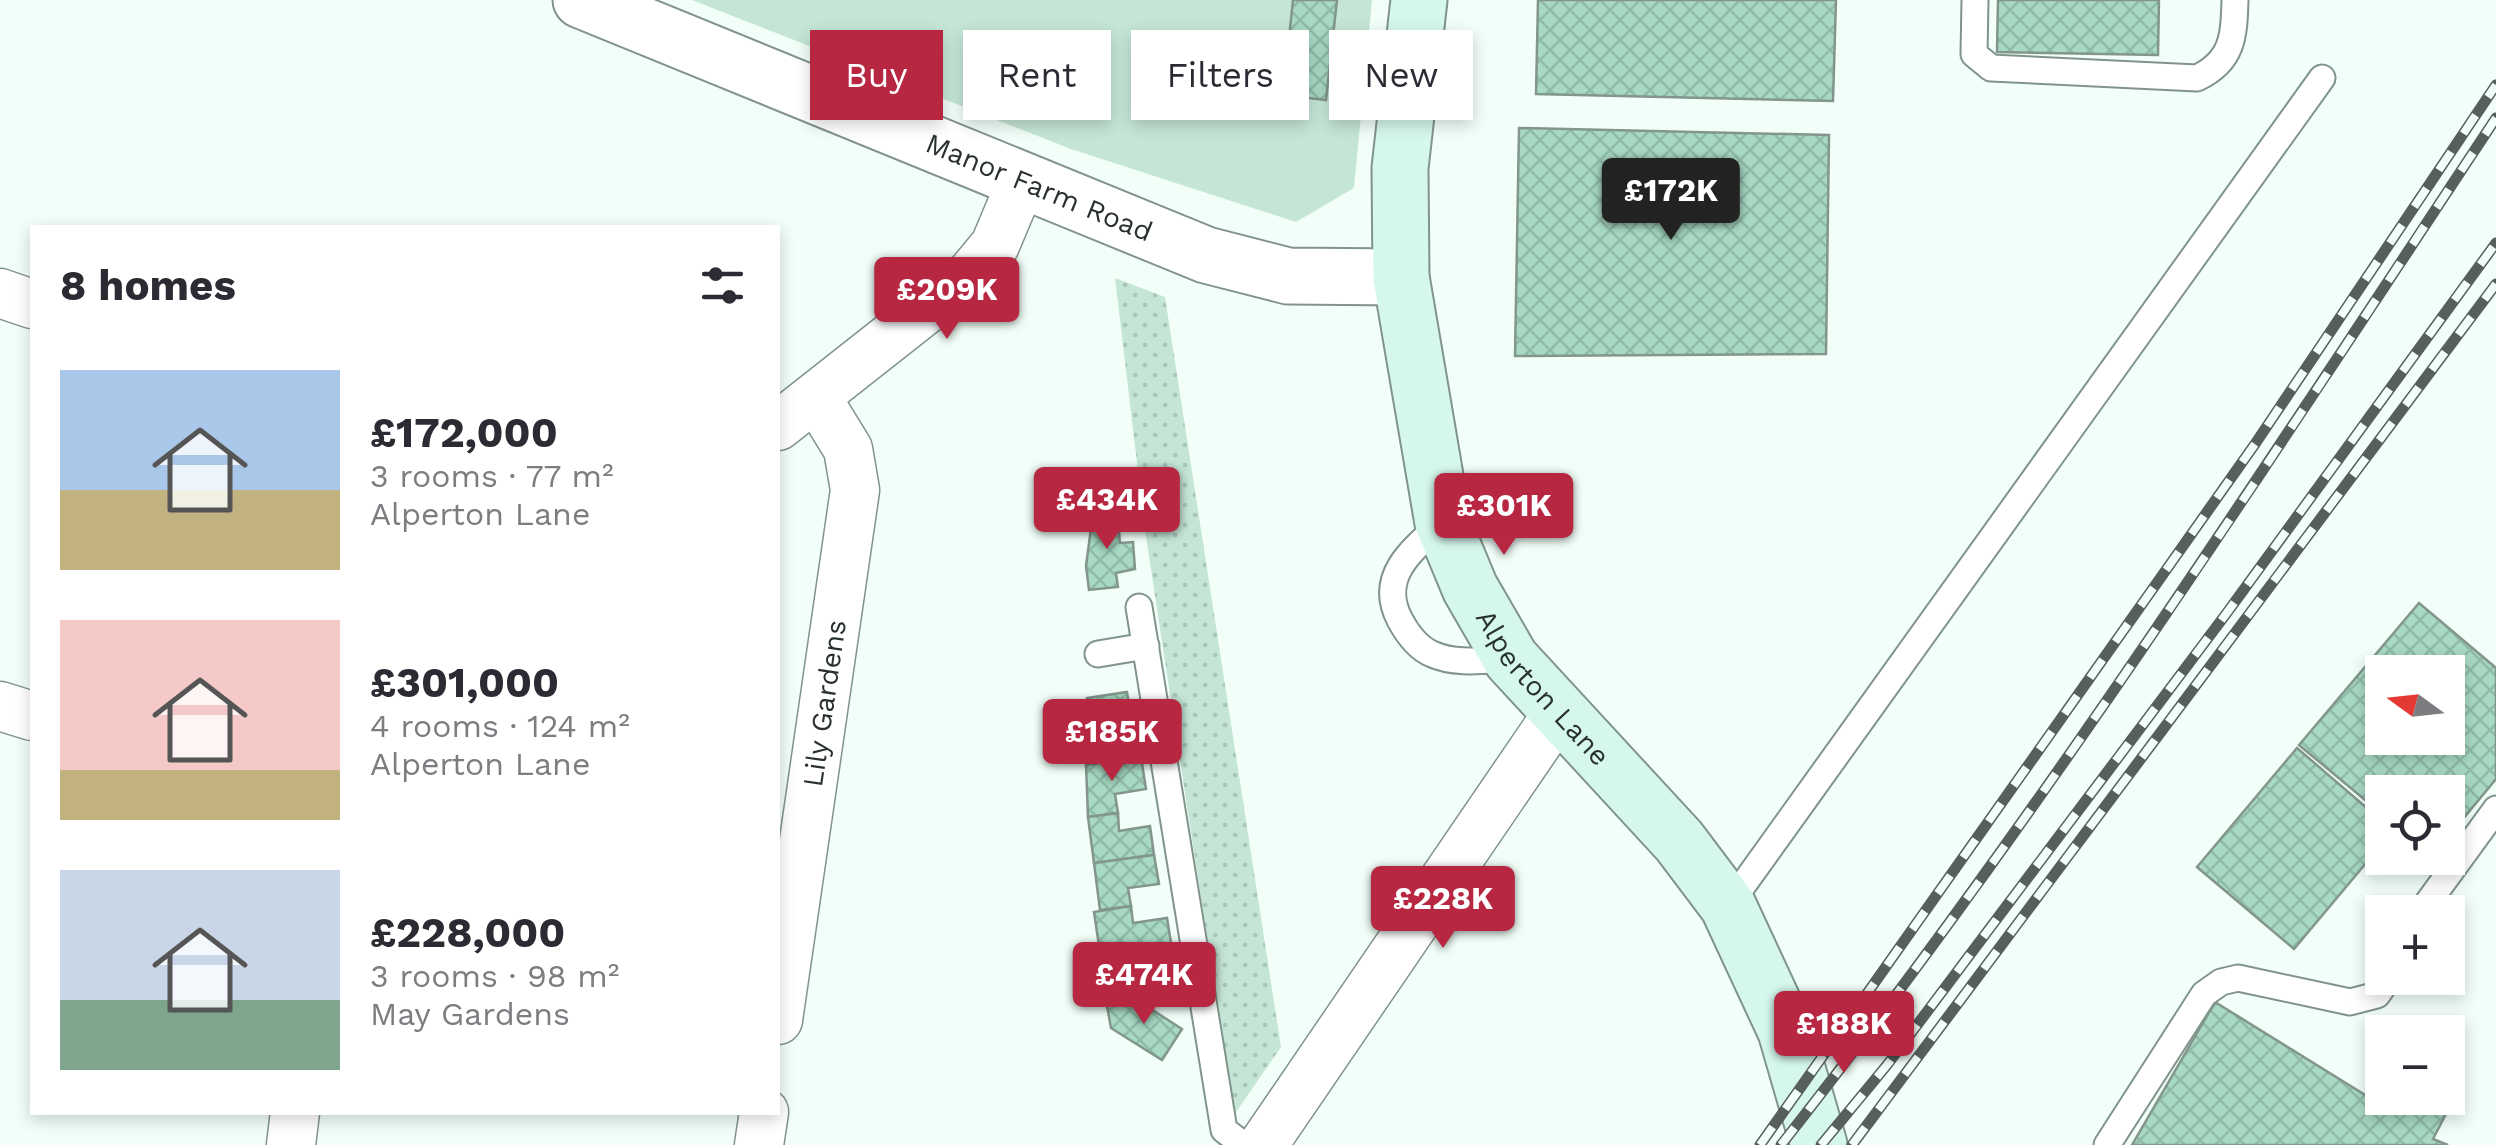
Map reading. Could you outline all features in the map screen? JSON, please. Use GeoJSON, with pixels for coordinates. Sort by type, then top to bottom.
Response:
{"type":"FeatureCollection","features":[{"type":"Feature","properties":{"kind":"main road","name":"Alperton Lane"},"geometry":{"type":"LineString","coordinates":[[1419,0],[1400,168],[1400,277],[1443,523],[1470,588],[1511,658],[1678,841],[1728,906],[1786,1031],[1820,1145]]}},
{"type":"Feature","properties":{"kind":"street","name":"Manor Farm Road"},"geometry":{"type":"LineString","coordinates":[[580,0],[1206,255],[1288,276],[1400,277]]}},
{"type":"Feature","properties":{"kind":"street"},"geometry":{"type":"LineString","coordinates":[[780,424],[972,274],[995,245],[1022,182]]}},
{"type":"Feature","properties":{"kind":"street"},"geometry":{"type":"LineString","coordinates":[[0,293],[30,303]]}},
{"type":"Feature","properties":{"kind":"street","name":"Lily Gardens"},"geometry":{"type":"LineString","coordinates":[[780,1006],[855,490],[848,449],[816,397]]}},
{"type":"Feature","properties":{"kind":"street"},"geometry":{"type":"LineString","coordinates":[[0,706],[30,715]]}},
{"type":"Feature","properties":{"kind":"street"},"geometry":{"type":"LineString","coordinates":[[1263,1145],[1558,713]]}},
{"type":"Feature","properties":{"kind":"street"},"geometry":{"type":"LineString","coordinates":[[291,1145],[295,1115]]}},
{"type":"Feature","properties":{"kind":"street"},"geometry":{"type":"LineString","coordinates":[[759,1145],[764,1115]]}},
{"type":"Feature","properties":{"kind":"lane"},"geometry":{"type":"LineString","coordinates":[[1975,0],[1974,54],[1991,68],[2197,78],[2216,68],[2234,43],[2235,0]]}},
{"type":"Feature","properties":{"kind":"lane"},"geometry":{"type":"LineString","coordinates":[[1728,906],[2322,78]]}},
{"type":"Feature","properties":{"kind":"lane"},"geometry":{"type":"LineString","coordinates":[[1443,523],[1410,550],[1394,574],[1393,607],[1408,634],[1430,654],[1458,661],[1511,658]]}},
{"type":"Feature","properties":{"kind":"lane"},"geometry":{"type":"LineString","coordinates":[[1139,607],[1224,1130],[1244,1145]]}},
{"type":"Feature","properties":{"kind":"lane"},"geometry":{"type":"LineString","coordinates":[[1098,654],[1146,646]]}},
{"type":"Feature","properties":{"kind":"lane"},"geometry":{"type":"LineString","coordinates":[[2433,895],[2496,809]]}},
{"type":"Feature","properties":{"kind":"lane"},"geometry":{"type":"LineString","coordinates":[[2106,1145],[2204,994],[2221,982],[2238,978],[2350,1002],[2377,995]]}},
{"type":"Feature","properties":{"kind":"green space"},"geometry":{"type":"Polygon","coordinates":[[[692,0],[1372,0],[1369,30],[1329,30],[1329,120],[1361,120],[1354,188],[1296,222],[1071,149],[997,120],[1111,120],[1111,30],[963,30],[963,107],[943,99],[943,30],[810,30],[810,46],[692,0]]]}},
{"type":"Feature","properties":{"kind":"green space"},"geometry":{"type":"Polygon","coordinates":[[[1115,278],[1165,297],[1281,1047],[1234,1115],[1145,530],[1115,278]]]}},
{"type":"Feature","properties":{"kind":"building"},"geometry":{"type":"Polygon","coordinates":[[[1293,0],[1337,0],[1334,30],[1329,30],[1326,100],[1309,98],[1309,30],[1290,30],[1293,0]]]}},
{"type":"Feature","properties":{"kind":"building"},"geometry":{"type":"Polygon","coordinates":[[[1538,0],[1836,0],[1833,101],[1536,94],[1538,0]]]}},
{"type":"Feature","properties":{"kind":"building"},"geometry":{"type":"Polygon","coordinates":[[[1998,0],[2159,0],[2158,55],[1997,52],[1998,0]]]}},
{"type":"Feature","properties":{"kind":"building"},"geometry":{"type":"Polygon","coordinates":[[[1519,128],[1829,135],[1826,354],[1515,356],[1519,128]]]}},
{"type":"Feature","properties":{"kind":"building"},"geometry":{"type":"Polygon","coordinates":[[[1117,508],[1120,543],[1133,542],[1135,569],[1116,573],[1118,587],[1089,590],[1086,566],[1093,513],[1117,508]]]}},
{"type":"Feature","properties":{"kind":"building"},"geometry":{"type":"Polygon","coordinates":[[[2419,603],[2496,668],[2496,779],[2465,816],[2465,775],[2365,775],[2365,800],[2299,745],[2365,667],[2365,755],[2465,755],[2465,655],[2375,655],[2419,603]]]}},
{"type":"Feature","properties":{"kind":"building"},"geometry":{"type":"Polygon","coordinates":[[[1127,692],[1137,758],[1097,764],[1087,698],[1127,692]]]}},
{"type":"Feature","properties":{"kind":"building"},"geometry":{"type":"Polygon","coordinates":[[[2297,748],[2365,806],[2365,864],[2294,949],[2197,867],[2297,748]]]}},
{"type":"Feature","properties":{"kind":"building"},"geometry":{"type":"Polygon","coordinates":[[[1141,757],[1146,789],[1115,794],[1118,813],[1088,817],[1086,765],[1141,757]]]}},
{"type":"Feature","properties":{"kind":"building"},"geometry":{"type":"Polygon","coordinates":[[[1118,813],[1119,831],[1150,826],[1154,855],[1094,863],[1088,817],[1118,813]]]}},
{"type":"Feature","properties":{"kind":"building"},"geometry":{"type":"Polygon","coordinates":[[[1154,855],[1159,884],[1128,888],[1131,906],[1100,910],[1094,863],[1154,855]]]}},
{"type":"Feature","properties":{"kind":"building"},"geometry":{"type":"Polygon","coordinates":[[[1131,906],[1133,923],[1167,918],[1172,949],[1101,959],[1094,912],[1131,906]]]}},
{"type":"Feature","properties":{"kind":"building"},"geometry":{"type":"Polygon","coordinates":[[[1172,949],[1176,979],[1147,984],[1150,999],[1107,1006],[1101,959],[1172,949]]]}},
{"type":"Feature","properties":{"kind":"building"},"geometry":{"type":"Polygon","coordinates":[[[1150,999],[1151,1009],[1182,1029],[1162,1060],[1111,1028],[1107,1006],[1150,999]]]}},
{"type":"Feature","properties":{"kind":"building"},"geometry":{"type":"Polygon","coordinates":[[[2215,1002],[2365,1095],[2365,1115],[2445,1115],[2433,1139],[2448,1145],[2132,1145],[2215,1002]]]}},
{"type":"Feature","properties":{"kind":"railway"},"geometry":{"type":"LineString","coordinates":[[1760,1145],[2255,444],[2496,85]]}},
{"type":"Feature","properties":{"kind":"railway"},"geometry":{"type":"LineString","coordinates":[[1781,1145],[2060,768],[2496,118]]}},
{"type":"Feature","properties":{"kind":"railway"},"geometry":{"type":"LineString","coordinates":[[1821,1145],[1887,1065],[2226,614],[2496,243]]}},
{"type":"Feature","properties":{"kind":"railway"},"geometry":{"type":"LineString","coordinates":[[1852,1145],[2496,284]]}}]}
